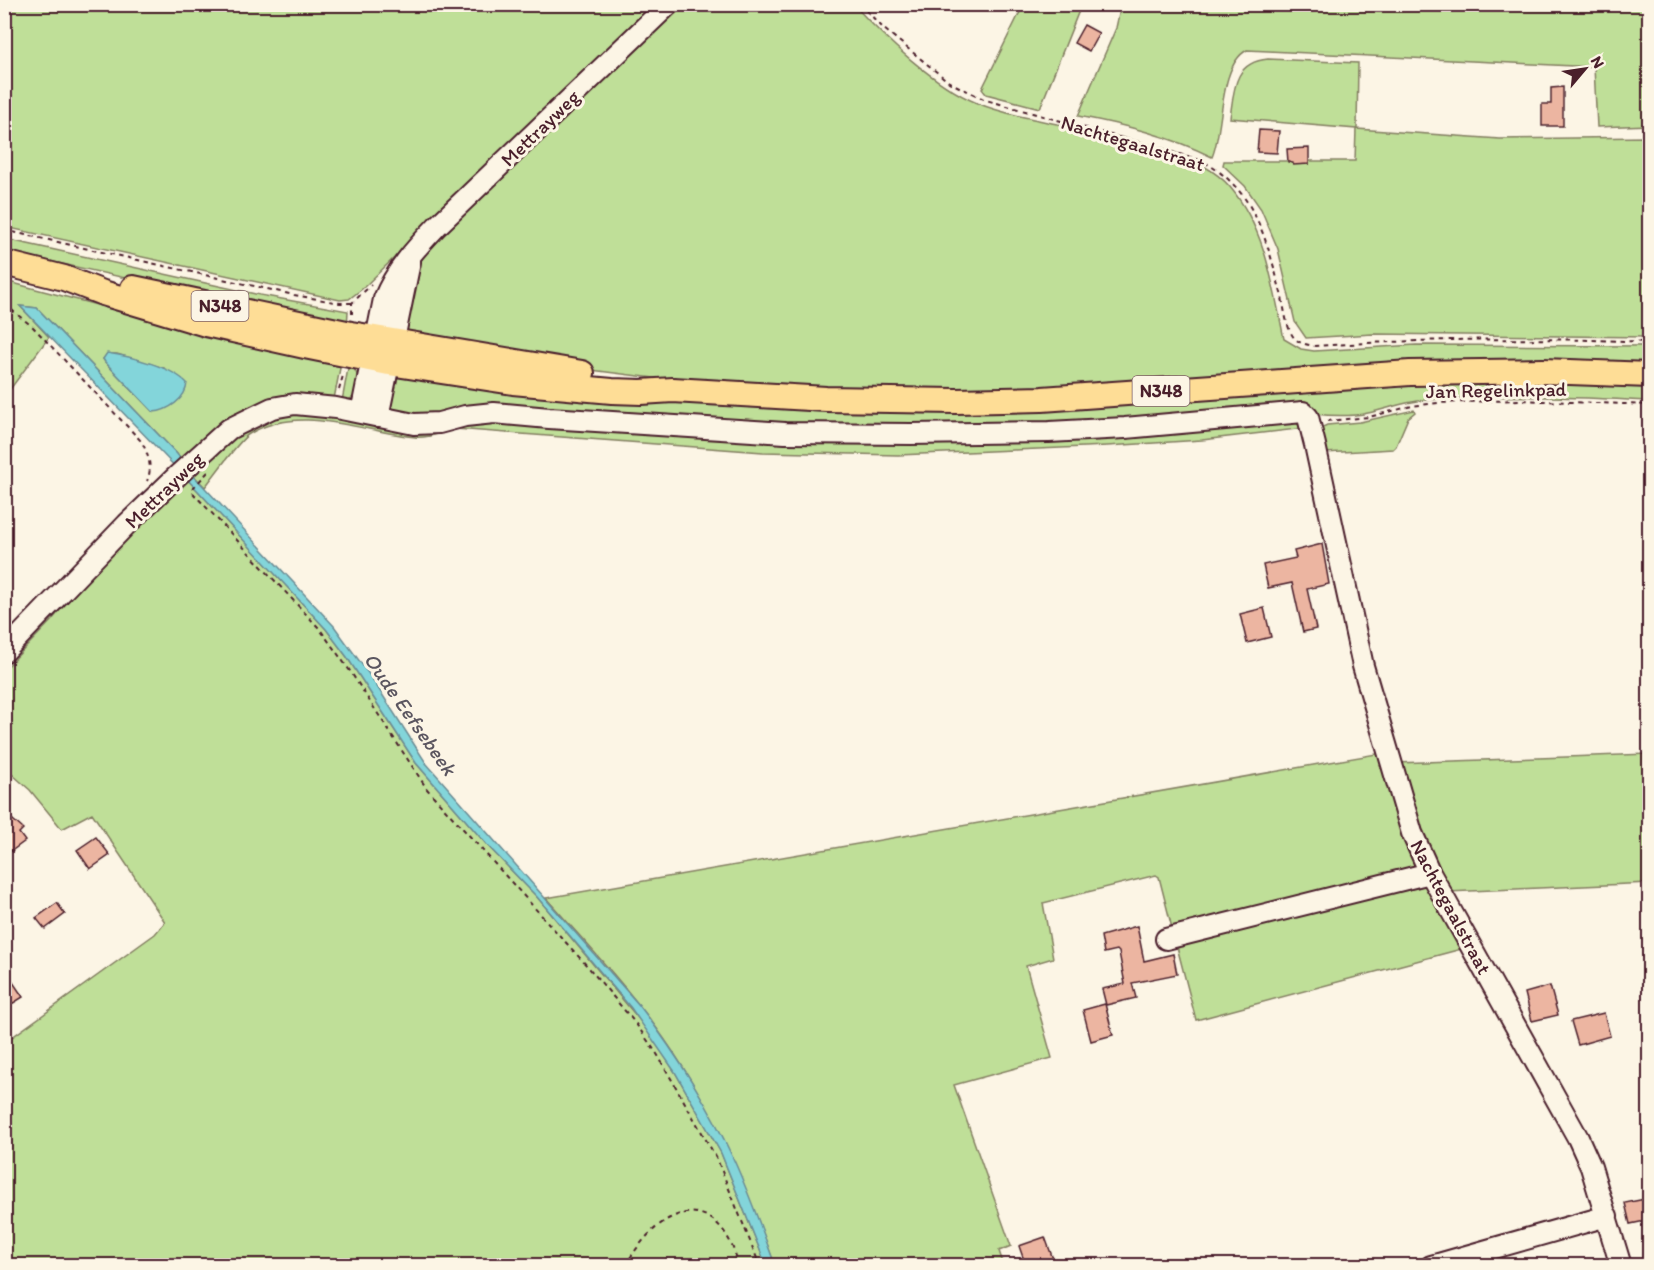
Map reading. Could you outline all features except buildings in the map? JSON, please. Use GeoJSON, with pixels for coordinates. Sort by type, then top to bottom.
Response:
{"type":"FeatureCollection","features":[{"type":"Feature","properties":{"kind":"main road","name":"N348"},"geometry":{"type":"LineString","coordinates":[[4,263],[64,278],[103,293],[206,324],[382,351],[642,382],[673,390],[826,399],[967,400],[1113,394],[1410,373],[1543,371],[1650,375]]}},
{"type":"Feature","properties":{"kind":"street","name":"Mettrayweg"},"geometry":{"type":"LineString","coordinates":[[4,652],[127,524],[229,429],[272,408],[295,404],[336,408],[370,415],[382,351],[411,254],[437,226],[669,4]]}},
{"type":"Feature","properties":{"kind":"street"},"geometry":{"type":"LineString","coordinates":[[370,415],[414,424],[439,423],[465,416],[494,413],[785,433],[900,434],[1103,429],[1302,412],[1306,414],[1309,423]]}},
{"type":"Feature","properties":{"kind":"street","name":"Nachtegaalstraat"},"geometry":{"type":"LineString","coordinates":[[1309,423],[1363,666],[1412,833],[1430,873],[1578,1138],[1592,1167],[1622,1266]]}},
{"type":"Feature","properties":{"kind":"street"},"geometry":{"type":"LineString","coordinates":[[1166,939],[1430,873]]}},
{"type":"Feature","properties":{"kind":"street"},"geometry":{"type":"LineString","coordinates":[[1431,1266],[1606,1216]]}},
{"type":"Feature","properties":{"kind":"path","name":"Nachtegaalstraat"},"geometry":{"type":"LineString","coordinates":[[860,4],[884,29],[949,82],[987,100],[1200,160],[1219,170],[1246,199],[1257,217],[1277,279],[1291,334],[1300,343],[1314,346],[1411,340],[1529,339],[1650,342]]}},
{"type":"Feature","properties":{"kind":"path"},"geometry":{"type":"LineString","coordinates":[[4,230],[294,295],[352,303]]}},
{"type":"Feature","properties":{"kind":"path"},"geometry":{"type":"LineString","coordinates":[[4,304],[33,327],[142,442],[149,456],[149,475],[146,482]]}},
{"type":"Feature","properties":{"kind":"path","name":"Jan Regelinkpad"},"geometry":{"type":"LineString","coordinates":[[1309,423],[1369,417],[1412,406],[1438,403],[1518,400],[1650,405]]}},
{"type":"Feature","properties":{"kind":"path"},"geometry":{"type":"LineString","coordinates":[[203,480],[192,489],[193,493],[319,628],[350,670],[427,789],[589,968],[636,1024],[676,1086],[717,1159],[760,1266]]}},
{"type":"Feature","properties":{"kind":"path"},"geometry":{"type":"LineString","coordinates":[[625,1266],[645,1239],[660,1224],[682,1213],[693,1212],[711,1219],[725,1232],[732,1242],[738,1266]]}},
{"type":"Feature","properties":{"kind":"green space"},"geometry":{"type":"Polygon","coordinates":[[[853,4],[895,46],[927,73],[977,103],[1038,120],[1147,144],[1180,155],[1208,169],[1230,187],[1252,221],[1272,279],[1284,339],[1301,349],[1314,351],[1416,345],[1649,346],[1650,367],[866,392],[670,380],[583,369],[409,334],[404,325],[414,272],[433,241],[678,5],[853,4]]]}},
{"type":"Feature","properties":{"kind":"green space"},"geometry":{"type":"Polygon","coordinates":[[[1024,4],[1074,5],[1080,8],[1040,108],[986,94],[982,89],[1024,4]]]}},
{"type":"Feature","properties":{"kind":"green space"},"geometry":{"type":"Polygon","coordinates":[[[5,5],[656,5],[362,289],[349,299],[340,300],[5,227],[5,5]]]}},
{"type":"Feature","properties":{"kind":"green space"},"geometry":{"type":"Polygon","coordinates":[[[1121,5],[1649,5],[1649,125],[1597,127],[1594,67],[1247,50],[1238,58],[1226,84],[1216,146],[1212,157],[1147,132],[1078,116],[1116,28],[1121,5]]]}},
{"type":"Feature","properties":{"kind":"green space"},"geometry":{"type":"Polygon","coordinates":[[[1268,59],[1358,63],[1357,129],[1500,139],[1649,137],[1649,337],[1373,334],[1306,338],[1295,322],[1278,249],[1261,209],[1245,186],[1223,165],[1224,161],[1355,161],[1356,129],[1230,118],[1237,80],[1242,72],[1256,61],[1268,59]]]}},
{"type":"Feature","properties":{"kind":"green space"},"geometry":{"type":"Polygon","coordinates":[[[5,239],[260,295],[348,311],[347,328],[5,251],[5,239]]]}},
{"type":"Feature","properties":{"kind":"green space"},"geometry":{"type":"Polygon","coordinates":[[[5,281],[147,318],[342,358],[334,399],[307,398],[182,463],[177,454],[37,308],[20,306],[49,337],[5,396],[5,281]],[[107,354],[103,359],[153,412],[164,368],[117,354],[107,354]]]}},
{"type":"Feature","properties":{"kind":"green space"},"geometry":{"type":"Polygon","coordinates":[[[349,363],[357,374],[358,386],[356,396],[344,402],[342,401],[349,363]]]}},
{"type":"Feature","properties":{"kind":"green space"},"geometry":{"type":"Polygon","coordinates":[[[402,374],[613,395],[1408,382],[1650,382],[1649,401],[1566,397],[1482,397],[1404,403],[1348,416],[1314,414],[1311,404],[1126,421],[827,427],[449,413],[410,414],[388,406],[395,377],[402,374]]]}},
{"type":"Feature","properties":{"kind":"green space"},"geometry":{"type":"Polygon","coordinates":[[[1414,410],[1415,412],[1408,418],[1393,449],[1325,453],[1319,429],[1327,425],[1360,422],[1414,410]]]}},
{"type":"Feature","properties":{"kind":"green space"},"geometry":{"type":"Polygon","coordinates":[[[286,412],[698,434],[1299,420],[1306,428],[1202,440],[898,455],[763,452],[455,429],[420,437],[310,420],[269,425],[249,434],[205,487],[192,474],[222,443],[286,412]]]}},
{"type":"Feature","properties":{"kind":"green space"},"geometry":{"type":"Polygon","coordinates":[[[187,479],[326,629],[347,657],[416,763],[487,845],[537,897],[648,1030],[721,1153],[766,1265],[5,1265],[4,1043],[155,934],[165,922],[92,813],[62,829],[30,790],[5,768],[4,670],[52,620],[96,566],[187,479]]]}},
{"type":"Feature","properties":{"kind":"green space"},"geometry":{"type":"Polygon","coordinates":[[[1382,753],[1417,870],[1173,932],[1159,877],[1156,875],[1043,903],[1053,958],[1026,966],[1052,1058],[954,1085],[1011,1246],[999,1251],[1004,1266],[775,1265],[724,1141],[692,1082],[655,1026],[629,993],[546,898],[1382,753]]]}},
{"type":"Feature","properties":{"kind":"green space"},"geometry":{"type":"Polygon","coordinates":[[[1649,754],[1649,883],[1447,892],[1426,848],[1396,763],[1649,754]]]}},
{"type":"Feature","properties":{"kind":"green space"},"geometry":{"type":"Polygon","coordinates":[[[1425,881],[1465,948],[1196,1020],[1176,943],[1425,881]]]}},
{"type":"Feature","properties":{"kind":"water"},"geometry":{"type":"Polygon","coordinates":[[[20,306],[37,308],[177,454],[192,474],[334,626],[371,677],[426,763],[639,1005],[690,1079],[713,1118],[744,1184],[775,1265],[766,1265],[721,1153],[675,1072],[631,1008],[537,897],[487,845],[416,763],[347,657],[326,629],[187,479],[20,306]]]}},
{"type":"Feature","properties":{"kind":"water"},"geometry":{"type":"Polygon","coordinates":[[[107,353],[161,367],[187,383],[186,389],[180,399],[170,407],[153,412],[105,362],[103,359],[107,353]]]}},
{"type":"Feature","properties":{"kind":"water label","name":"Oude Eefsebeek"},"geometry":{"type":"Point","coordinates":[410,714]}}]}
